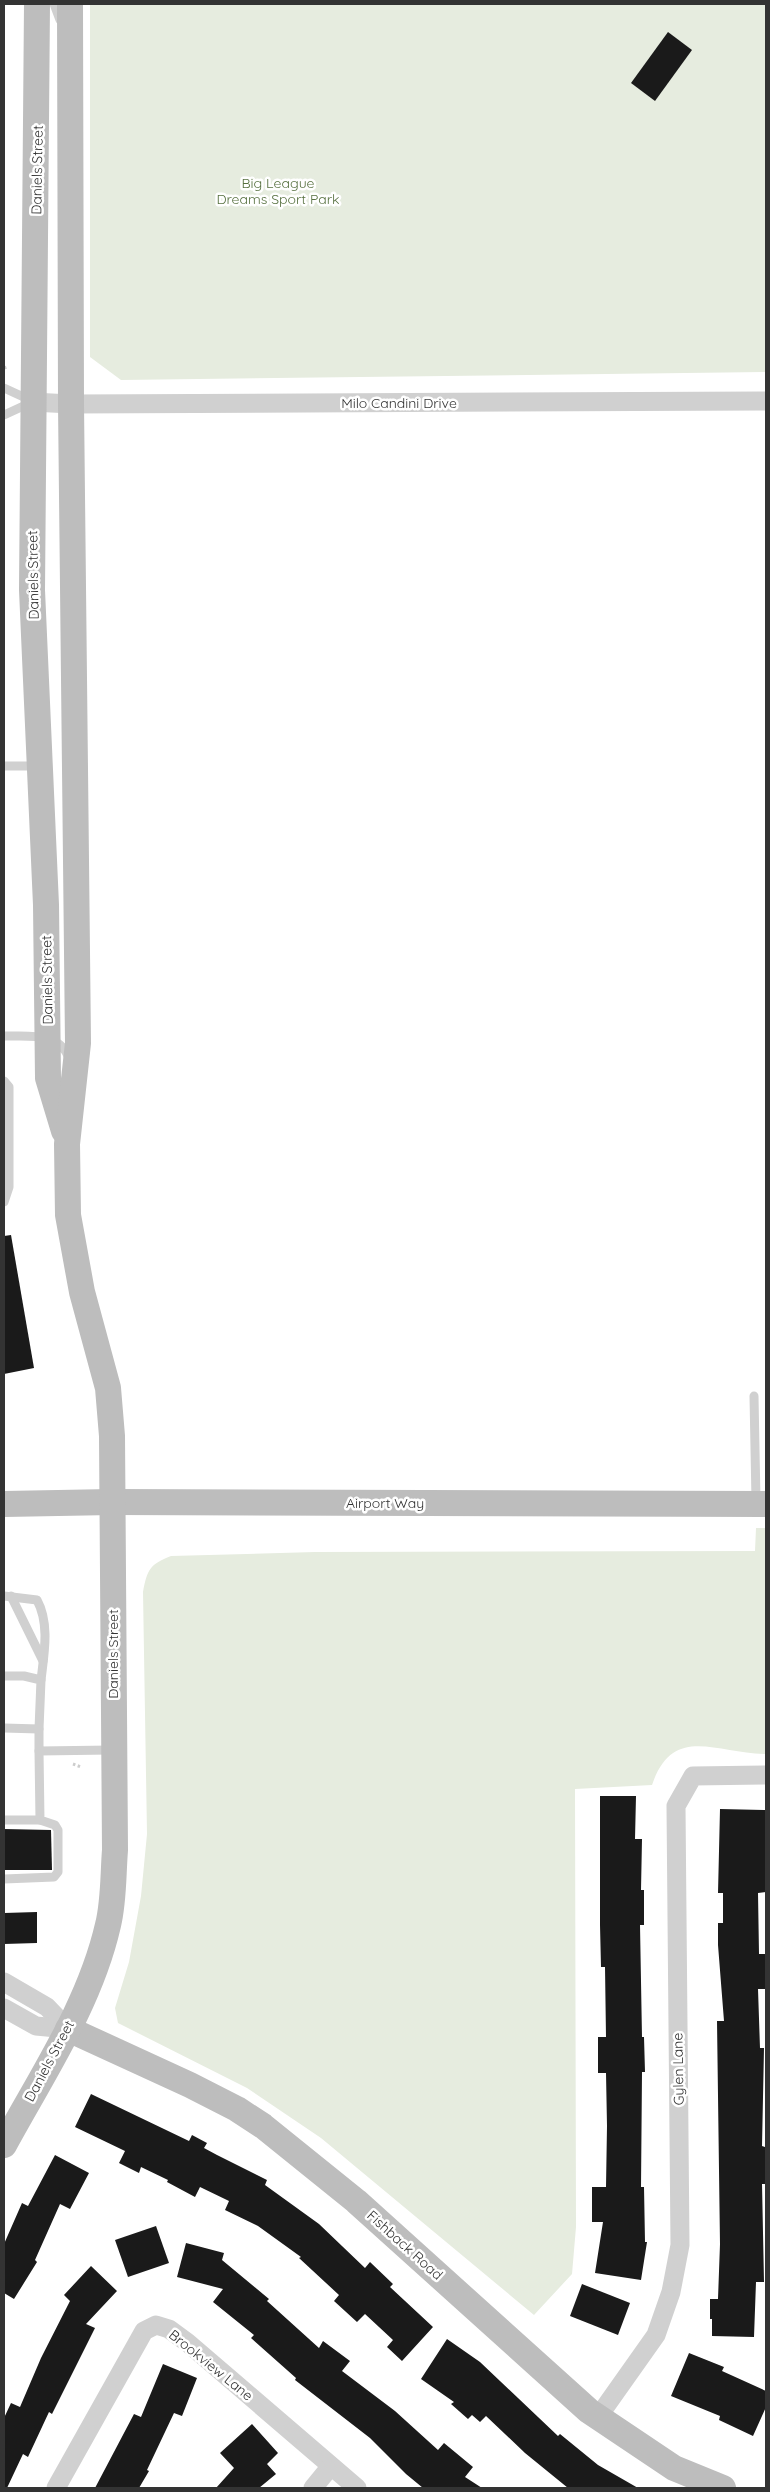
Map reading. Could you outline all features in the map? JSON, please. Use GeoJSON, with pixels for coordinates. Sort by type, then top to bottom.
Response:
{"type":"FeatureCollection","features":[{"type":"Feature","properties":{"kind":"main road","name":"Daniels Street"},"geometry":{"type":"LineString","coordinates":[[37,4],[37,178],[32,402],[32,590],[41,766],[48,1078],[67,1144]]}},
{"type":"Feature","properties":{"kind":"main road","name":"Daniels Street"},"geometry":{"type":"LineString","coordinates":[[4,2145],[68,2029],[96,1966],[112,1909],[114,1850],[112,1436],[108,1388],[82,1292],[68,1215],[67,1144],[78,1043],[71,404],[70,4]]}},
{"type":"Feature","properties":{"kind":"main road","name":"Airport Way"},"geometry":{"type":"LineString","coordinates":[[4,1504],[112,1502],[761,1504]]}},
{"type":"Feature","properties":{"kind":"main road","name":"Fishback Road"},"geometry":{"type":"LineString","coordinates":[[68,2029],[190,2085],[237,2109],[263,2126],[356,2201],[598,2417],[674,2468],[723,2488]]}},
{"type":"Feature","properties":{"kind":"street","name":"Milo Candini Drive"},"geometry":{"type":"LineString","coordinates":[[32,402],[71,404],[766,401]]}},
{"type":"Feature","properties":{"kind":"street","name":"Gylen Lane"},"geometry":{"type":"LineString","coordinates":[[598,2417],[656,2335],[671,2292],[680,2245],[676,1806],[693,1776],[766,1775]]}},
{"type":"Feature","properties":{"kind":"street","name":"Fishback Road"},"geometry":{"type":"LineString","coordinates":[[4,1982],[47,2007],[68,2029]]}},
{"type":"Feature","properties":{"kind":"street","name":"Fishback Road"},"geometry":{"type":"LineString","coordinates":[[4,2008],[36,2026],[68,2029]]}},
{"type":"Feature","properties":{"kind":"street","name":"Brookview Lane"},"geometry":{"type":"LineString","coordinates":[[56,2488],[144,2331],[156,2325],[169,2329],[188,2343],[357,2488]]}},
{"type":"Feature","properties":{"kind":"street"},"geometry":{"type":"LineString","coordinates":[[313,2488],[331,2466]]}},
{"type":"Feature","properties":{"kind":"lane"},"geometry":{"type":"LineString","coordinates":[[54,4],[71,48]]}},
{"type":"Feature","properties":{"kind":"lane"},"geometry":{"type":"LineString","coordinates":[[4,388],[8,388],[32,402]]}},
{"type":"Feature","properties":{"kind":"lane"},"geometry":{"type":"LineString","coordinates":[[4,415],[32,402]]}},
{"type":"Feature","properties":{"kind":"lane"},"geometry":{"type":"LineString","coordinates":[[4,766],[41,766]]}},
{"type":"Feature","properties":{"kind":"lane"},"geometry":{"type":"LineString","coordinates":[[4,1036],[48,1037],[66,1050],[75,1076]]}},
{"type":"Feature","properties":{"kind":"lane"},"geometry":{"type":"LineString","coordinates":[[4,1081],[9,1087],[9,1187],[4,1202]]}},
{"type":"Feature","properties":{"kind":"lane"},"geometry":{"type":"LineString","coordinates":[[754,1396],[761,1504]]}},
{"type":"Feature","properties":{"kind":"lane"},"geometry":{"type":"LineString","coordinates":[[7,1596],[43,1661]]}},
{"type":"Feature","properties":{"kind":"lane"},"geometry":{"type":"LineString","coordinates":[[7,1596],[36,1600],[44,1612],[39,1728],[40,1820]]}},
{"type":"Feature","properties":{"kind":"lane"},"geometry":{"type":"LineString","coordinates":[[4,1676],[24,1676],[41,1680]]}},
{"type":"Feature","properties":{"kind":"lane"},"geometry":{"type":"LineString","coordinates":[[4,1728],[39,1728]]}},
{"type":"Feature","properties":{"kind":"lane"},"geometry":{"type":"LineString","coordinates":[[39,1751],[114,1750]]}},
{"type":"Feature","properties":{"kind":"lane"},"geometry":{"type":"LineString","coordinates":[[4,1820],[40,1820],[56,1825],[58,1830],[58,1872],[54,1877],[4,1879]]}},
{"type":"Feature","properties":{"kind":"green space","name":"Big League Dreams Sport Park"},"geometry":{"type":"Polygon","coordinates":[[[90,4],[766,4],[766,372],[121,380],[90,357],[90,4]]]}},
{"type":"Feature","properties":{"kind":"green space"},"geometry":{"type":"Polygon","coordinates":[[[756,1528],[766,1528],[766,1754],[714,1747],[684,1748],[672,1754],[661,1766],[652,1785],[575,1789],[576,2227],[572,2274],[534,2315],[321,2138],[247,2088],[118,2023],[115,2008],[129,1962],[141,1896],[147,1834],[143,1592],[146,1578],[154,1565],[171,1556],[315,1552],[755,1551],[756,1528]]]}},
{"type":"Feature","properties":{"kind":"building"},"geometry":{"type":"Polygon","coordinates":[[[668,32],[692,50],[655,101],[631,83],[668,32]]]}},
{"type":"Feature","properties":{"kind":"building"},"geometry":{"type":"Polygon","coordinates":[[[11,1235],[34,1368],[4,1374],[4,1236],[11,1235]]]}},
{"type":"Feature","properties":{"kind":"building"},"geometry":{"type":"Polygon","coordinates":[[[600,1796],[636,1796],[635,1839],[642,1839],[641,1890],[644,1890],[644,1925],[640,1925],[642,2037],[644,2037],[645,2072],[642,2072],[641,2187],[644,2187],[645,2242],[647,2242],[641,2280],[595,2273],[603,2222],[592,2222],[592,2187],[606,2187],[607,2126],[606,2073],[598,2073],[598,2037],[606,2037],[605,1967],[601,1967],[600,1796]]]}},
{"type":"Feature","properties":{"kind":"building"},"geometry":{"type":"Polygon","coordinates":[[[720,1809],[766,1810],[766,1892],[758,1893],[759,1954],[765,1954],[766,1989],[758,1989],[760,2048],[764,2048],[762,2146],[765,2147],[765,2184],[762,2184],[764,2282],[756,2282],[754,2337],[712,2336],[712,2319],[710,2319],[710,2299],[718,2299],[720,2244],[717,2021],[724,2021],[718,1945],[718,1923],[723,1923],[723,1893],[718,1893],[720,1809]]]}},
{"type":"Feature","properties":{"kind":"building"},"geometry":{"type":"Polygon","coordinates":[[[4,1829],[51,1830],[52,1870],[4,1870],[4,1829]]]}},
{"type":"Feature","properties":{"kind":"building"},"geometry":{"type":"Polygon","coordinates":[[[37,1912],[37,1943],[4,1944],[4,1913],[37,1912]]]}},
{"type":"Feature","properties":{"kind":"building"},"geometry":{"type":"Polygon","coordinates":[[[91,2094],[189,2141],[192,2135],[207,2143],[204,2148],[267,2180],[265,2185],[319,2224],[365,2268],[370,2262],[393,2284],[390,2287],[433,2327],[402,2361],[387,2347],[393,2340],[365,2314],[357,2322],[334,2301],[339,2295],[299,2258],[301,2257],[258,2226],[225,2210],[229,2201],[200,2187],[195,2197],[167,2182],[168,2180],[141,2167],[139,2173],[119,2163],[125,2151],[75,2127],[91,2094]]]}},
{"type":"Feature","properties":{"kind":"building"},"geometry":{"type":"Polygon","coordinates":[[[55,2155],[89,2173],[70,2209],[60,2204],[35,2260],[37,2262],[14,2299],[4,2293],[4,2244],[22,2203],[28,2206],[55,2155]]]}},
{"type":"Feature","properties":{"kind":"building"},"geometry":{"type":"Polygon","coordinates":[[[156,2226],[169,2263],[128,2277],[115,2240],[156,2226]]]}},
{"type":"Feature","properties":{"kind":"building"},"geometry":{"type":"Polygon","coordinates":[[[186,2243],[224,2253],[222,2260],[269,2299],[267,2301],[319,2348],[323,2341],[350,2361],[342,2371],[395,2411],[438,2450],[444,2443],[473,2467],[465,2477],[482,2488],[423,2488],[406,2474],[370,2438],[295,2380],[296,2378],[251,2338],[254,2335],[213,2302],[223,2289],[177,2277],[186,2243]]]}},
{"type":"Feature","properties":{"kind":"building"},"geometry":{"type":"Polygon","coordinates":[[[91,2266],[117,2291],[86,2324],[95,2328],[52,2414],[49,2412],[28,2457],[23,2454],[7,2488],[4,2488],[4,2418],[11,2403],[20,2407],[41,2358],[70,2301],[64,2295],[91,2266]]]}},
{"type":"Feature","properties":{"kind":"building"},"geometry":{"type":"Polygon","coordinates":[[[582,2284],[630,2303],[618,2335],[570,2316],[582,2284]]]}},
{"type":"Feature","properties":{"kind":"building"},"geometry":{"type":"Polygon","coordinates":[[[447,2339],[480,2362],[558,2436],[560,2434],[598,2465],[638,2488],[568,2488],[525,2453],[486,2416],[480,2422],[472,2415],[468,2419],[451,2404],[454,2402],[421,2379],[447,2339]]]}},
{"type":"Feature","properties":{"kind":"building"},"geometry":{"type":"Polygon","coordinates":[[[689,2353],[724,2367],[722,2371],[766,2391],[766,2407],[753,2436],[719,2420],[720,2416],[671,2396],[689,2353]]]}},
{"type":"Feature","properties":{"kind":"building"},"geometry":{"type":"Polygon","coordinates":[[[163,2364],[197,2378],[182,2416],[174,2413],[147,2470],[149,2471],[139,2488],[95,2488],[134,2414],[141,2417],[163,2364]]]}},
{"type":"Feature","properties":{"kind":"building"},"geometry":{"type":"Polygon","coordinates":[[[252,2424],[278,2453],[267,2464],[276,2474],[259,2488],[216,2488],[234,2468],[220,2453],[252,2424]]]}}]}
